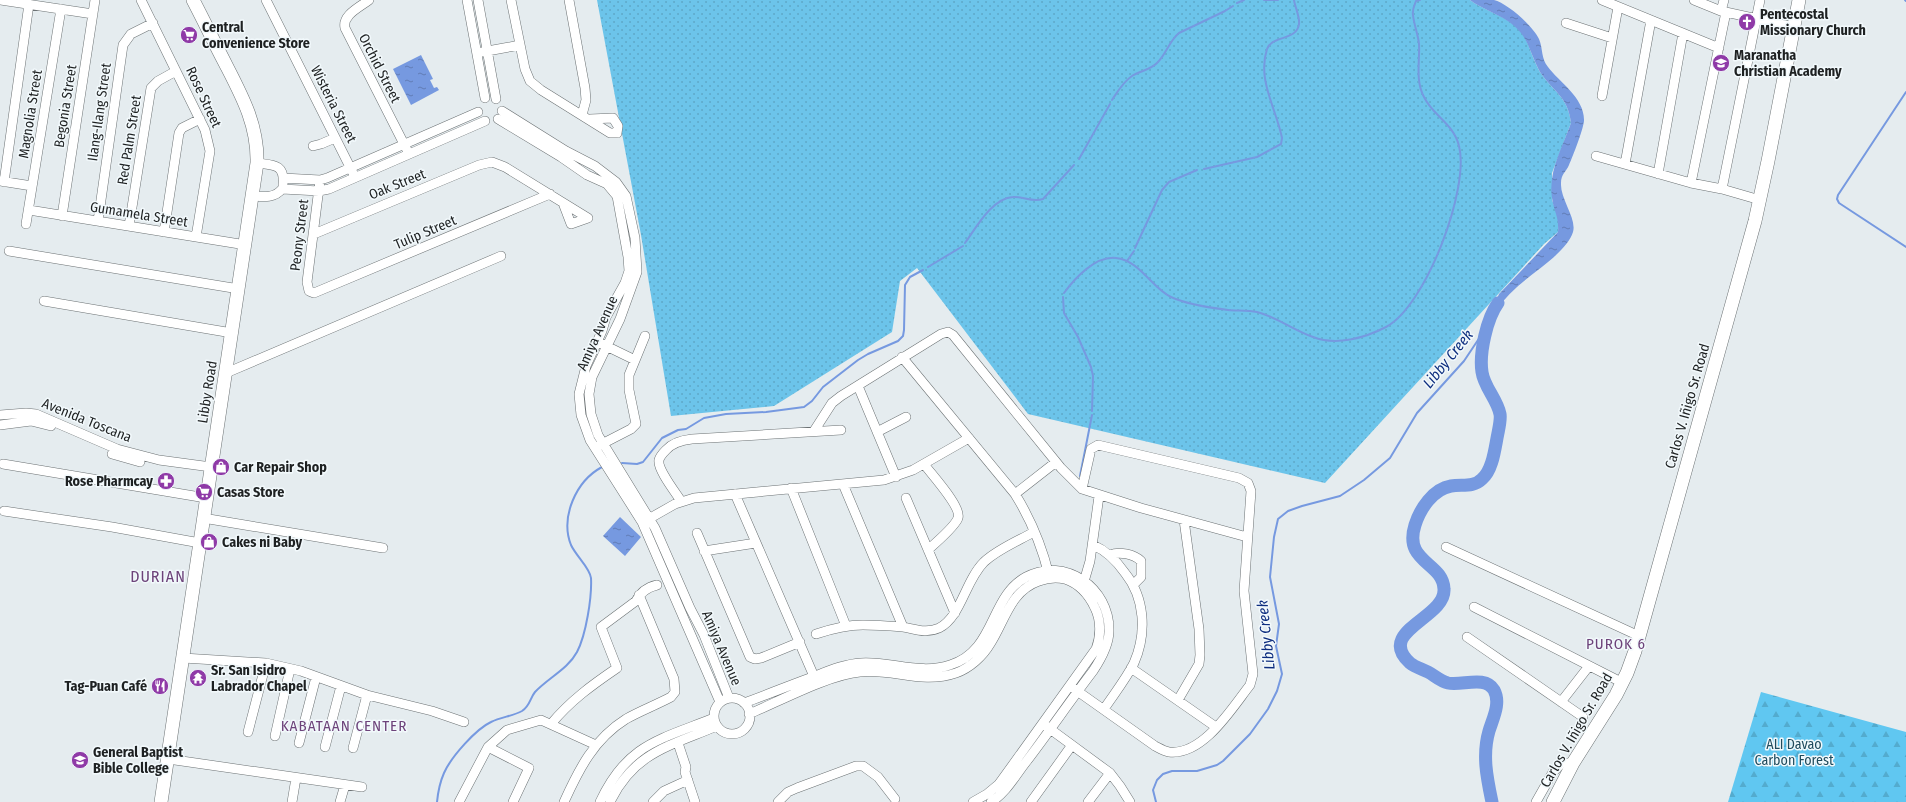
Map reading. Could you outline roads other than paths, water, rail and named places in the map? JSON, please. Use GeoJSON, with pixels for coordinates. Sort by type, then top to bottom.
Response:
{"type":"FeatureCollection","features":[{"type":"Feature","properties":{"kind":"main road","name":"Libby Road"},"geometry":{"type":"LineString","coordinates":[[161,802],[206,498],[254,196],[257,163],[256,134],[251,116],[193,0]]}},
{"type":"Feature","properties":{"kind":"main road","name":"Carlos V. Iñigo Sr. Road"},"geometry":{"type":"LineString","coordinates":[[1553,802],[1573,763],[1623,683],[1639,636],[1742,273],[1760,200],[1799,0]]}},
{"type":"Feature","properties":{"kind":"street"},"geometry":{"type":"LineString","coordinates":[[0,0],[93,14]]}},
{"type":"Feature","properties":{"kind":"street","name":"Begonia Street"},"geometry":{"type":"LineString","coordinates":[[62,216],[95,0]]}},
{"type":"Feature","properties":{"kind":"street","name":"Rose Street"},"geometry":{"type":"LineString","coordinates":[[141,0],[208,136],[210,151],[196,237]]}},
{"type":"Feature","properties":{"kind":"street","name":"Orchid Street"},"geometry":{"type":"LineString","coordinates":[[369,0],[341,21],[409,155]]}},
{"type":"Feature","properties":{"kind":"street"},"geometry":{"type":"LineString","coordinates":[[467,0],[485,98]]}},
{"type":"Feature","properties":{"kind":"street"},"geometry":{"type":"LineString","coordinates":[[282,189],[319,191],[329,189],[485,121],[492,122],[500,115],[500,103],[496,99],[478,0]]}},
{"type":"Feature","properties":{"kind":"street"},"geometry":{"type":"LineString","coordinates":[[511,0],[527,76],[535,86],[586,117],[586,94],[569,0]]}},
{"type":"Feature","properties":{"kind":"street"},"geometry":{"type":"LineString","coordinates":[[1602,0],[1719,48]]}},
{"type":"Feature","properties":{"kind":"street"},"geometry":{"type":"LineString","coordinates":[[1694,0],[1724,12],[1794,27]]}},
{"type":"Feature","properties":{"kind":"street"},"geometry":{"type":"LineString","coordinates":[[1691,183],[1719,48],[1724,12],[1724,0]]}},
{"type":"Feature","properties":{"kind":"street"},"geometry":{"type":"LineString","coordinates":[[1722,189],[1760,0]]}},
{"type":"Feature","properties":{"kind":"street","name":"Wisteria Street"},"geometry":{"type":"LineString","coordinates":[[270,2],[355,178]]}},
{"type":"Feature","properties":{"kind":"street"},"geometry":{"type":"LineString","coordinates":[[29,4],[2,182],[32,186]]}},
{"type":"Feature","properties":{"kind":"street"},"geometry":{"type":"LineString","coordinates":[[1602,96],[1618,7]]}},
{"type":"Feature","properties":{"kind":"street","name":"Magnolia Street"},"geometry":{"type":"LineString","coordinates":[[26,224],[61,9]]}},
{"type":"Feature","properties":{"kind":"street"},"geometry":{"type":"LineString","coordinates":[[1625,164],[1651,20]]}},
{"type":"Feature","properties":{"kind":"street","name":"Ilang-Ilang Street"},"geometry":{"type":"LineString","coordinates":[[98,221],[123,45],[131,34],[153,23]]}},
{"type":"Feature","properties":{"kind":"street"},"geometry":{"type":"LineString","coordinates":[[1566,23],[1612,38]]}},
{"type":"Feature","properties":{"kind":"street"},"geometry":{"type":"LineString","coordinates":[[1658,174],[1683,33]]}},
{"type":"Feature","properties":{"kind":"street"},"geometry":{"type":"LineString","coordinates":[[477,53],[520,45]]}},
{"type":"Feature","properties":{"kind":"street","name":"Red Palm Street"},"geometry":{"type":"LineString","coordinates":[[130,226],[151,88],[158,81],[176,71]]}},
{"type":"Feature","properties":{"kind":"street"},"geometry":{"type":"LineString","coordinates":[[485,98],[496,99]]}},
{"type":"Feature","properties":{"kind":"street"},"geometry":{"type":"LineString","coordinates":[[478,112],[480,103],[485,98]]}},
{"type":"Feature","properties":{"kind":"street"},"geometry":{"type":"LineString","coordinates":[[283,178],[320,180],[350,169],[478,112]]}},
{"type":"Feature","properties":{"kind":"street"},"geometry":{"type":"LineString","coordinates":[[478,112],[485,121]]}},
{"type":"Feature","properties":{"kind":"street","name":"Amiya Avenue"},"geometry":{"type":"LineString","coordinates":[[500,115],[568,157],[596,166],[618,189],[628,205],[637,256],[637,272],[629,285],[610,309],[586,366],[579,394],[584,424],[595,448],[646,520]]}},
{"type":"Feature","properties":{"kind":"street"},"geometry":{"type":"LineString","coordinates":[[164,232],[179,133],[182,128],[200,119]]}},
{"type":"Feature","properties":{"kind":"street"},"geometry":{"type":"LineString","coordinates":[[313,146],[335,138]]}},
{"type":"Feature","properties":{"kind":"street"},"geometry":{"type":"LineString","coordinates":[[1596,156],[1691,183],[1722,189],[1760,200]]}},
{"type":"Feature","properties":{"kind":"street","name":"Oak Street"},"geometry":{"type":"LineString","coordinates":[[314,234],[478,165],[492,162],[505,167],[550,194]]}},
{"type":"Feature","properties":{"kind":"street"},"geometry":{"type":"LineString","coordinates":[[254,196],[269,196],[277,194],[282,189],[283,178],[281,170],[275,165],[257,163]]}},
{"type":"Feature","properties":{"kind":"street","name":"Peony Street"},"geometry":{"type":"LineString","coordinates":[[312,293],[308,289],[307,282],[320,180]]}},
{"type":"Feature","properties":{"kind":"street"},"geometry":{"type":"LineString","coordinates":[[550,194],[563,203]]}},
{"type":"Feature","properties":{"kind":"street","name":"Tulip Street"},"geometry":{"type":"LineString","coordinates":[[312,293],[319,292],[550,194]]}},
{"type":"Feature","properties":{"kind":"street","name":"Gumamela Street"},"geometry":{"type":"LineString","coordinates":[[28,210],[246,245]]}},
{"type":"Feature","properties":{"kind":"street"},"geometry":{"type":"LineString","coordinates":[[8,251],[239,289]]}},
{"type":"Feature","properties":{"kind":"street"},"geometry":{"type":"LineString","coordinates":[[226,373],[501,256]]}},
{"type":"Feature","properties":{"kind":"street","name":"Amiya Avenue"},"geometry":{"type":"LineString","coordinates":[[629,285],[620,319],[592,377],[590,394],[593,422],[646,520],[724,700]]}},
{"type":"Feature","properties":{"kind":"street"},"geometry":{"type":"LineString","coordinates":[[44,301],[232,334]]}},
{"type":"Feature","properties":{"kind":"street"},"geometry":{"type":"LineString","coordinates":[[814,431],[832,403],[902,357],[941,334],[951,333],[1056,462],[1082,489],[1099,496],[1247,538]]}},
{"type":"Feature","properties":{"kind":"street"},"geometry":{"type":"LineString","coordinates":[[595,448],[631,429],[636,424],[629,375],[645,336]]}},
{"type":"Feature","properties":{"kind":"street"},"geometry":{"type":"LineString","coordinates":[[597,342],[635,360]]}},
{"type":"Feature","properties":{"kind":"street"},"geometry":{"type":"LineString","coordinates":[[902,357],[1015,494],[1026,513],[1049,574]]}},
{"type":"Feature","properties":{"kind":"street"},"geometry":{"type":"LineString","coordinates":[[858,386],[896,477]]}},
{"type":"Feature","properties":{"kind":"street","name":"Avenida Toscana"},"geometry":{"type":"LineString","coordinates":[[0,426],[21,417],[36,414],[63,429],[132,456],[211,470]]}},
{"type":"Feature","properties":{"kind":"street","name":"Avenida Toscana"},"geometry":{"type":"LineString","coordinates":[[0,415],[21,417]]}},
{"type":"Feature","properties":{"kind":"street"},"geometry":{"type":"LineString","coordinates":[[877,432],[906,417]]}},
{"type":"Feature","properties":{"kind":"street"},"geometry":{"type":"LineString","coordinates":[[681,501],[661,470],[659,462],[662,455],[669,447],[677,442],[692,439],[841,430]]}},
{"type":"Feature","properties":{"kind":"street"},"geometry":{"type":"LineString","coordinates":[[646,520],[681,501],[694,498],[884,480],[896,477],[924,464],[969,438]]}},
{"type":"Feature","properties":{"kind":"street"},"geometry":{"type":"LineString","coordinates":[[1074,689],[1155,746],[1169,752],[1186,749],[1206,739],[1250,685],[1253,674],[1244,590],[1251,491],[1248,484],[1239,478],[1098,445],[1091,449],[1082,489]]}},
{"type":"Feature","properties":{"kind":"street"},"geometry":{"type":"LineString","coordinates":[[1015,494],[1056,462]]}},
{"type":"Feature","properties":{"kind":"street"},"geometry":{"type":"LineString","coordinates":[[3,464],[206,498]]}},
{"type":"Feature","properties":{"kind":"street"},"geometry":{"type":"LineString","coordinates":[[924,464],[961,515],[928,550]]}},
{"type":"Feature","properties":{"kind":"street"},"geometry":{"type":"LineString","coordinates":[[843,484],[903,627]]}},
{"type":"Feature","properties":{"kind":"street"},"geometry":{"type":"LineString","coordinates":[[791,488],[846,626]]}},
{"type":"Feature","properties":{"kind":"street"},"geometry":{"type":"LineString","coordinates":[[735,494],[816,680]]}},
{"type":"Feature","properties":{"kind":"street"},"geometry":{"type":"LineString","coordinates":[[1083,584],[1093,545],[1099,496]]}},
{"type":"Feature","properties":{"kind":"street"},"geometry":{"type":"LineString","coordinates":[[906,498],[955,613]]}},
{"type":"Feature","properties":{"kind":"street"},"geometry":{"type":"LineString","coordinates":[[4,511],[112,527],[200,543]]}},
{"type":"Feature","properties":{"kind":"street"},"geometry":{"type":"LineString","coordinates":[[203,518],[383,548]]}},
{"type":"Feature","properties":{"kind":"street"},"geometry":{"type":"LineString","coordinates":[[1178,700],[1199,664],[1200,655],[1199,629],[1184,520]]}},
{"type":"Feature","properties":{"kind":"street"},"geometry":{"type":"LineString","coordinates":[[816,634],[846,626],[903,627],[928,632],[937,629],[945,625],[955,613],[965,589],[984,562],[996,553],[1034,532]]}},
{"type":"Feature","properties":{"kind":"street"},"geometry":{"type":"LineString","coordinates":[[697,533],[745,649],[752,660],[761,658],[800,642]]}},
{"type":"Feature","properties":{"kind":"street"},"geometry":{"type":"LineString","coordinates":[[704,551],[756,543]]}},
{"type":"Feature","properties":{"kind":"street"},"geometry":{"type":"LineString","coordinates":[[1093,545],[1110,555],[1134,584],[1141,609],[1143,628],[1139,647],[1131,668],[1104,709]]}},
{"type":"Feature","properties":{"kind":"street"},"geometry":{"type":"LineString","coordinates":[[1446,546],[1639,636]]}},
{"type":"Feature","properties":{"kind":"street"},"geometry":{"type":"LineString","coordinates":[[1110,555],[1119,553],[1136,557],[1141,561],[1141,577],[1134,584]]}},
{"type":"Feature","properties":{"kind":"street"},"geometry":{"type":"LineString","coordinates":[[749,714],[816,680],[834,669],[860,663],[927,669],[940,668],[961,661],[976,649],[983,640],[1004,600],[1014,586],[1027,577],[1049,574],[1055,570],[1070,572],[1102,601],[1106,613],[1109,632],[1101,659],[1043,724],[999,784],[987,794],[973,802]]}},
{"type":"Feature","properties":{"kind":"street"},"geometry":{"type":"LineString","coordinates":[[551,724],[579,695],[617,668],[601,627],[639,599],[654,591],[657,585],[671,576]]}},
{"type":"Feature","properties":{"kind":"street","name":"Amiya Avenue"},"geometry":{"type":"LineString","coordinates":[[671,576],[704,635],[724,700]]}},
{"type":"Feature","properties":{"kind":"street"},"geometry":{"type":"LineString","coordinates":[[564,802],[578,771],[596,745],[626,720],[678,693],[674,679],[639,599]]}},
{"type":"Feature","properties":{"kind":"street"},"geometry":{"type":"LineString","coordinates":[[1474,607],[1623,683]]}},
{"type":"Feature","properties":{"kind":"street"},"geometry":{"type":"LineString","coordinates":[[1467,638],[1583,717]]}},
{"type":"Feature","properties":{"kind":"street"},"geometry":{"type":"LineString","coordinates":[[183,658],[266,663],[316,677],[366,695],[432,711],[464,722]]}},
{"type":"Feature","properties":{"kind":"street"},"geometry":{"type":"LineString","coordinates":[[248,732],[266,663]]}},
{"type":"Feature","properties":{"kind":"street"},"geometry":{"type":"LineString","coordinates":[[1561,702],[1588,666]]}},
{"type":"Feature","properties":{"kind":"street"},"geometry":{"type":"LineString","coordinates":[[1131,668],[1216,727]]}},
{"type":"Feature","properties":{"kind":"street"},"geometry":{"type":"LineString","coordinates":[[275,736],[290,669]]}},
{"type":"Feature","properties":{"kind":"street"},"geometry":{"type":"LineString","coordinates":[[299,743],[316,677]]}},
{"type":"Feature","properties":{"kind":"street"},"geometry":{"type":"LineString","coordinates":[[744,703],[816,680]]}},
{"type":"Feature","properties":{"kind":"street"},"geometry":{"type":"LineString","coordinates":[[325,747],[342,686]]}},
{"type":"Feature","properties":{"kind":"street"},"geometry":{"type":"LineString","coordinates":[[991,802],[1005,790],[1051,730],[1074,689]]}},
{"type":"Feature","properties":{"kind":"street"},"geometry":{"type":"LineString","coordinates":[[353,748],[366,695]]}},
{"type":"Feature","properties":{"kind":"street"},"geometry":{"type":"LineString","coordinates":[[737,699],[744,703],[749,714],[747,725],[738,733],[726,733],[715,722],[715,709],[724,700],[737,699]]}},
{"type":"Feature","properties":{"kind":"street"},"geometry":{"type":"LineString","coordinates":[[459,802],[488,747],[501,734],[510,729],[538,720],[551,724],[596,745]]}},
{"type":"Feature","properties":{"kind":"street"},"geometry":{"type":"LineString","coordinates":[[610,802],[623,779],[636,764],[650,755],[675,744],[715,722]]}},
{"type":"Feature","properties":{"kind":"street"},"geometry":{"type":"LineString","coordinates":[[600,802],[615,774],[637,752],[654,742],[715,722]]}},
{"type":"Feature","properties":{"kind":"street"},"geometry":{"type":"LineString","coordinates":[[1043,724],[1110,773],[1130,802]]}},
{"type":"Feature","properties":{"kind":"street"},"geometry":{"type":"LineString","coordinates":[[675,744],[681,769],[686,776],[695,802]]}},
{"type":"Feature","properties":{"kind":"street"},"geometry":{"type":"LineString","coordinates":[[1031,802],[1072,745]]}},
{"type":"Feature","properties":{"kind":"street"},"geometry":{"type":"LineString","coordinates":[[488,747],[529,768],[513,802]]}},
{"type":"Feature","properties":{"kind":"street"},"geometry":{"type":"LineString","coordinates":[[168,759],[362,787]]}},
{"type":"Feature","properties":{"kind":"street"},"geometry":{"type":"LineString","coordinates":[[1536,802],[1555,768],[1562,763],[1573,763]]}},
{"type":"Feature","properties":{"kind":"street"},"geometry":{"type":"LineString","coordinates":[[778,802],[788,792],[856,766],[863,766],[878,777],[895,799]]}},
{"type":"Feature","properties":{"kind":"street"},"geometry":{"type":"LineString","coordinates":[[1088,802],[1110,773]]}},
{"type":"Feature","properties":{"kind":"street"},"geometry":{"type":"LineString","coordinates":[[653,802],[664,791],[686,776]]}},
{"type":"Feature","properties":{"kind":"street"},"geometry":{"type":"LineString","coordinates":[[292,802],[296,778]]}},
{"type":"Feature","properties":{"kind":"street"},"geometry":{"type":"LineString","coordinates":[[340,802],[345,785]]}},
{"type":"Feature","properties":{"kind":"water"},"geometry":{"type":"Polygon","coordinates":[[[1470,0],[1494,0],[1512,10],[1526,22],[1539,39],[1546,64],[1576,98],[1583,113],[1584,121],[1573,156],[1561,180],[1561,189],[1573,221],[1573,232],[1564,247],[1513,290],[1489,318],[1499,294],[1558,232],[1557,218],[1552,198],[1552,179],[1557,160],[1571,123],[1567,106],[1540,72],[1521,33],[1510,22],[1470,0]]]}},
{"type":"Feature","properties":{"kind":"water"},"geometry":{"type":"Polygon","coordinates":[[[421,55],[433,79],[430,80],[434,88],[437,87],[439,90],[411,105],[393,69],[421,55]]]}},
{"type":"Feature","properties":{"kind":"water"},"geometry":{"type":"Polygon","coordinates":[[[620,517],[641,537],[625,556],[603,536],[620,517]]]}},
{"type":"Feature","properties":{"kind":"waterway"},"geometry":{"type":"LineString","coordinates":[[1237,3],[1244,0]]}},
{"type":"Feature","properties":{"kind":"waterway"},"geometry":{"type":"LineString","coordinates":[[1264,0],[1278,0]]}},
{"type":"Feature","properties":{"kind":"waterway"},"geometry":{"type":"LineString","coordinates":[[1204,169],[1257,157],[1281,144],[1282,138],[1268,94],[1264,72],[1265,60],[1267,49],[1270,45],[1289,36],[1297,29],[1299,21],[1294,0]]}},
{"type":"Feature","properties":{"kind":"waterway"},"geometry":{"type":"LineString","coordinates":[[1064,293],[1074,281],[1093,264],[1108,258],[1116,258],[1132,264],[1164,293],[1171,297],[1191,304],[1228,310],[1257,312],[1322,340],[1341,341],[1360,337],[1386,327],[1401,315],[1416,296],[1430,272],[1442,244],[1458,189],[1461,165],[1459,146],[1453,132],[1428,104],[1421,91],[1418,70],[1419,44],[1413,11],[1416,1],[1420,0]]}},
{"type":"Feature","properties":{"kind":"waterway"},"geometry":{"type":"LineString","coordinates":[[1112,100],[1129,78],[1157,63],[1179,33],[1233,6]]}},
{"type":"Feature","properties":{"kind":"waterway"},"geometry":{"type":"LineString","coordinates":[[1906,92],[1838,195],[1837,199],[1839,203],[1906,247]]}},
{"type":"Feature","properties":{"kind":"waterway"},"geometry":{"type":"LineString","coordinates":[[1079,159],[1110,104]]}},
{"type":"Feature","properties":{"kind":"waterway"},"geometry":{"type":"LineString","coordinates":[[965,243],[979,222],[998,202],[1013,197],[1031,200],[1043,199],[1074,165]]}},
{"type":"Feature","properties":{"kind":"waterway"},"geometry":{"type":"LineString","coordinates":[[1135,248],[1162,190],[1169,182],[1197,170]]}},
{"type":"Feature","properties":{"kind":"waterway"},"geometry":{"type":"LineString","coordinates":[[928,267],[963,246]]}},
{"type":"Feature","properties":{"kind":"waterway"},"geometry":{"type":"LineString","coordinates":[[1127,261],[1134,251]]}},
{"type":"Feature","properties":{"kind":"waterway"},"geometry":{"type":"LineString","coordinates":[[622,463],[637,464],[643,462],[662,438],[678,430],[686,429],[704,418],[726,414],[766,412],[804,407],[812,401],[823,387],[858,360],[898,341],[903,336],[905,285],[910,277],[923,270]]}},
{"type":"Feature","properties":{"kind":"waterway"},"geometry":{"type":"LineString","coordinates":[[1063,297],[1064,313],[1078,337],[1091,367],[1093,376],[1092,411]]}},
{"type":"Feature","properties":{"kind":"waterway"},"geometry":{"type":"LineString","coordinates":[[1492,802],[1487,775],[1486,749],[1489,731],[1497,705],[1494,690],[1485,683],[1473,682],[1454,684],[1442,681],[1410,663],[1401,652],[1401,642],[1406,633],[1435,608],[1442,599],[1444,589],[1442,580],[1419,555],[1414,547],[1413,538],[1417,519],[1424,506],[1438,491],[1455,485],[1471,485],[1479,482],[1489,470],[1493,458],[1500,414],[1483,377],[1481,364],[1487,326],[1498,303]]}},
{"type":"Feature","properties":{"kind":"waterway","name":"Libby Creek"},"geometry":{"type":"LineString","coordinates":[[1156,802],[1153,790],[1157,780],[1163,774],[1172,771],[1197,771],[1217,765],[1223,761],[1250,734],[1268,709],[1277,691],[1282,674],[1276,646],[1279,624],[1270,577],[1274,537],[1278,519],[1288,511],[1340,496],[1364,480],[1390,458],[1417,413],[1464,361],[1486,328]]}},
{"type":"Feature","properties":{"kind":"waterway"},"geometry":{"type":"LineString","coordinates":[[1080,476],[1092,415]]}},
{"type":"Feature","properties":{"kind":"waterway"},"geometry":{"type":"LineString","coordinates":[[437,802],[439,787],[444,773],[452,759],[464,744],[478,731],[491,722],[518,713],[525,709],[535,692],[563,668],[577,652],[588,616],[591,578],[588,570],[571,545],[568,534],[569,512],[578,490],[593,473],[602,467]]}},
{"type":"Feature","properties":{"kind":"waterway"},"geometry":{"type":"LineString","coordinates":[[1489,802],[1492,799]]}},
{"type":"Feature","properties":{"kind":"place","name":"Pentecostal Missionary Church"},"geometry":{"type":"Point","coordinates":[1747,22]}},
{"type":"Feature","properties":{"kind":"place","name":"Central Convenience Store"},"geometry":{"type":"Point","coordinates":[189,35]}},
{"type":"Feature","properties":{"kind":"place","name":"Maranatha Christian Academy"},"geometry":{"type":"Point","coordinates":[1721,63]}},
{"type":"Feature","properties":{"kind":"place","name":"Car Repair Shop"},"geometry":{"type":"Point","coordinates":[221,467]}},
{"type":"Feature","properties":{"kind":"place","name":"Rose Pharmcay"},"geometry":{"type":"Point","coordinates":[166,481]}},
{"type":"Feature","properties":{"kind":"place","name":"Casas Store"},"geometry":{"type":"Point","coordinates":[204,492]}},
{"type":"Feature","properties":{"kind":"place","name":"Cakes ni Baby"},"geometry":{"type":"Point","coordinates":[209,542]}},
{"type":"Feature","properties":{"kind":"place","name":"Sr. San Isidro Labrador Chapel"},"geometry":{"type":"Point","coordinates":[198,678]}},
{"type":"Feature","properties":{"kind":"place","name":"Tag-Puan Café"},"geometry":{"type":"Point","coordinates":[160,686]}},
{"type":"Feature","properties":{"kind":"place","name":"General Baptist Bible College"},"geometry":{"type":"Point","coordinates":[80,760]}},
{"type":"Feature","properties":{"kind":"district","name":"DURIAN"},"geometry":{"type":"Point","coordinates":[158,576]}},
{"type":"Feature","properties":{"kind":"district","name":"PUROK 6"},"geometry":{"type":"Point","coordinates":[1616,644]}},
{"type":"Feature","properties":{"kind":"district","name":"KABATAAN CENTER"},"geometry":{"type":"Point","coordinates":[344,726]}},
{"type":"Feature","properties":{"kind":"park label","name":"ALI Davao Carbon Forest"},"geometry":{"type":"Point","coordinates":[1794,752]}}]}
